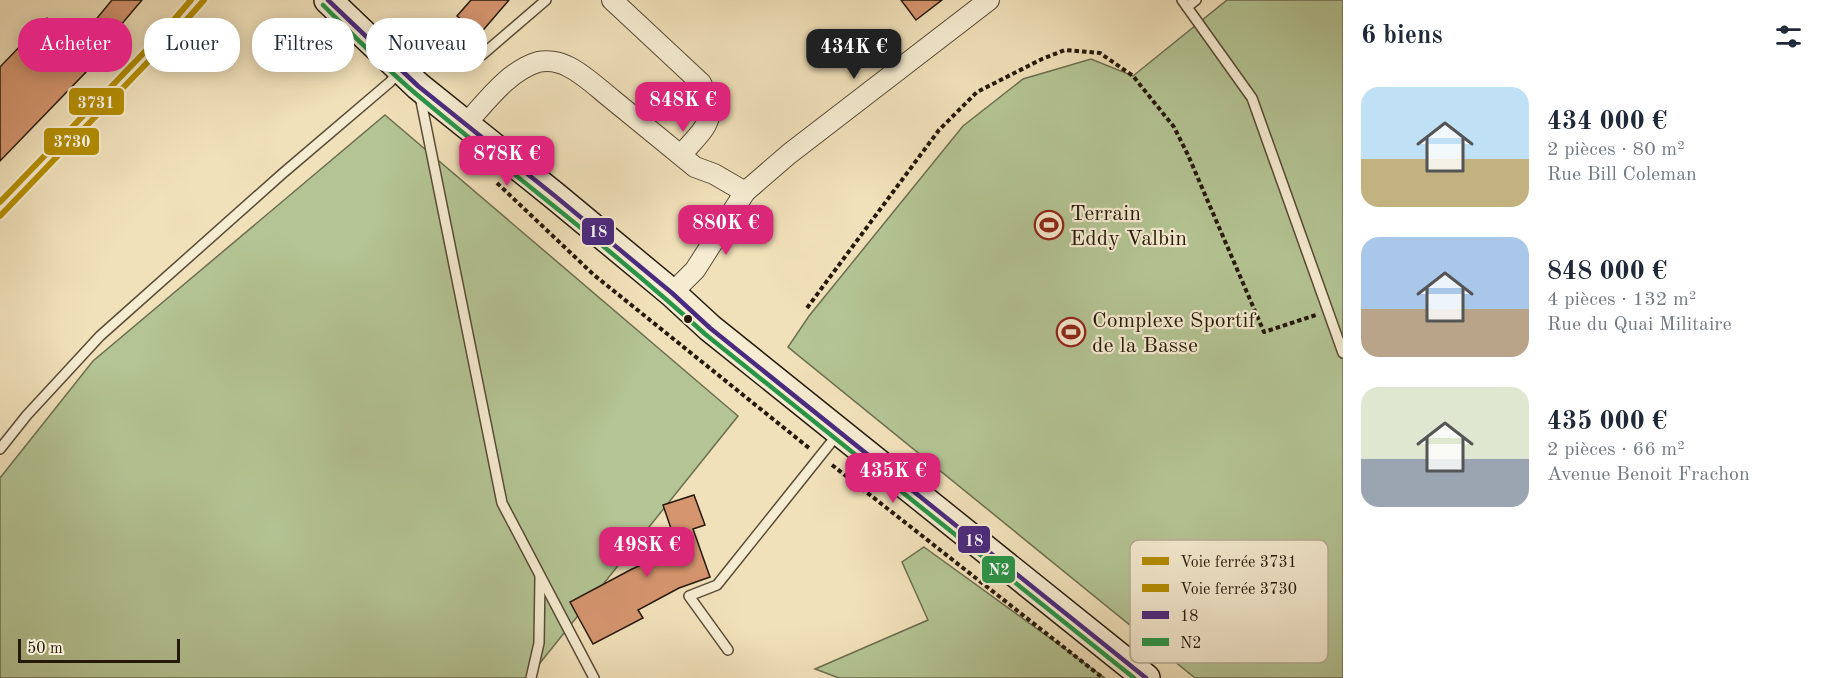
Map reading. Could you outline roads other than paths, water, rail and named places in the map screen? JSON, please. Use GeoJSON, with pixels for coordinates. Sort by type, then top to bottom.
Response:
{"type":"FeatureCollection","features":[{"type":"Feature","properties":{"kind":"main road"},"geometry":{"type":"LineString","coordinates":[[328,0],[409,78],[465,125],[555,196],[672,293],[710,328],[1146,678]]}},
{"type":"Feature","properties":{"kind":"street"},"geometry":{"type":"LineString","coordinates":[[612,0],[701,83],[709,98],[711,111],[706,125],[681,155]]}},
{"type":"Feature","properties":{"kind":"street"},"geometry":{"type":"LineString","coordinates":[[672,293],[695,270],[745,192],[789,153],[989,0]]}},
{"type":"Feature","properties":{"kind":"street"},"geometry":{"type":"LineString","coordinates":[[465,125],[490,96],[512,77],[528,66],[540,62],[556,62],[568,66],[588,80],[695,167],[714,174],[745,192]]}},
{"type":"Feature","properties":{"kind":"lane"},"geometry":{"type":"LineString","coordinates":[[487,51],[546,0]]}},
{"type":"Feature","properties":{"kind":"lane"},"geometry":{"type":"LineString","coordinates":[[1196,0],[1184,3],[1252,98],[1343,353]]}},
{"type":"Feature","properties":{"kind":"lane"},"geometry":{"type":"LineString","coordinates":[[0,449],[27,414],[100,336],[369,98],[390,82],[409,78],[502,503],[594,678]]}},
{"type":"Feature","properties":{"kind":"lane"},"geometry":{"type":"LineString","coordinates":[[728,650],[689,596],[717,585],[839,432]]}},
{"type":"Feature","properties":{"kind":"lane"},"geometry":{"type":"LineString","coordinates":[[531,678],[539,643],[540,575]]}},
{"type":"Feature","properties":{"kind":"rail line","name":"3731"},"geometry":{"type":"LineString","coordinates":[[0,202],[160,36],[191,0]]}},
{"type":"Feature","properties":{"kind":"rail line","name":"3730"},"geometry":{"type":"LineString","coordinates":[[0,216],[167,42],[204,0]]}},
{"type":"Feature","properties":{"kind":"place","name":"Terrain Eddy Valbin"},"geometry":{"type":"Point","coordinates":[1049,225]}},
{"type":"Feature","properties":{"kind":"place","name":"Complexe Sportif de la Basse"},"geometry":{"type":"Point","coordinates":[1071,332]}}]}
